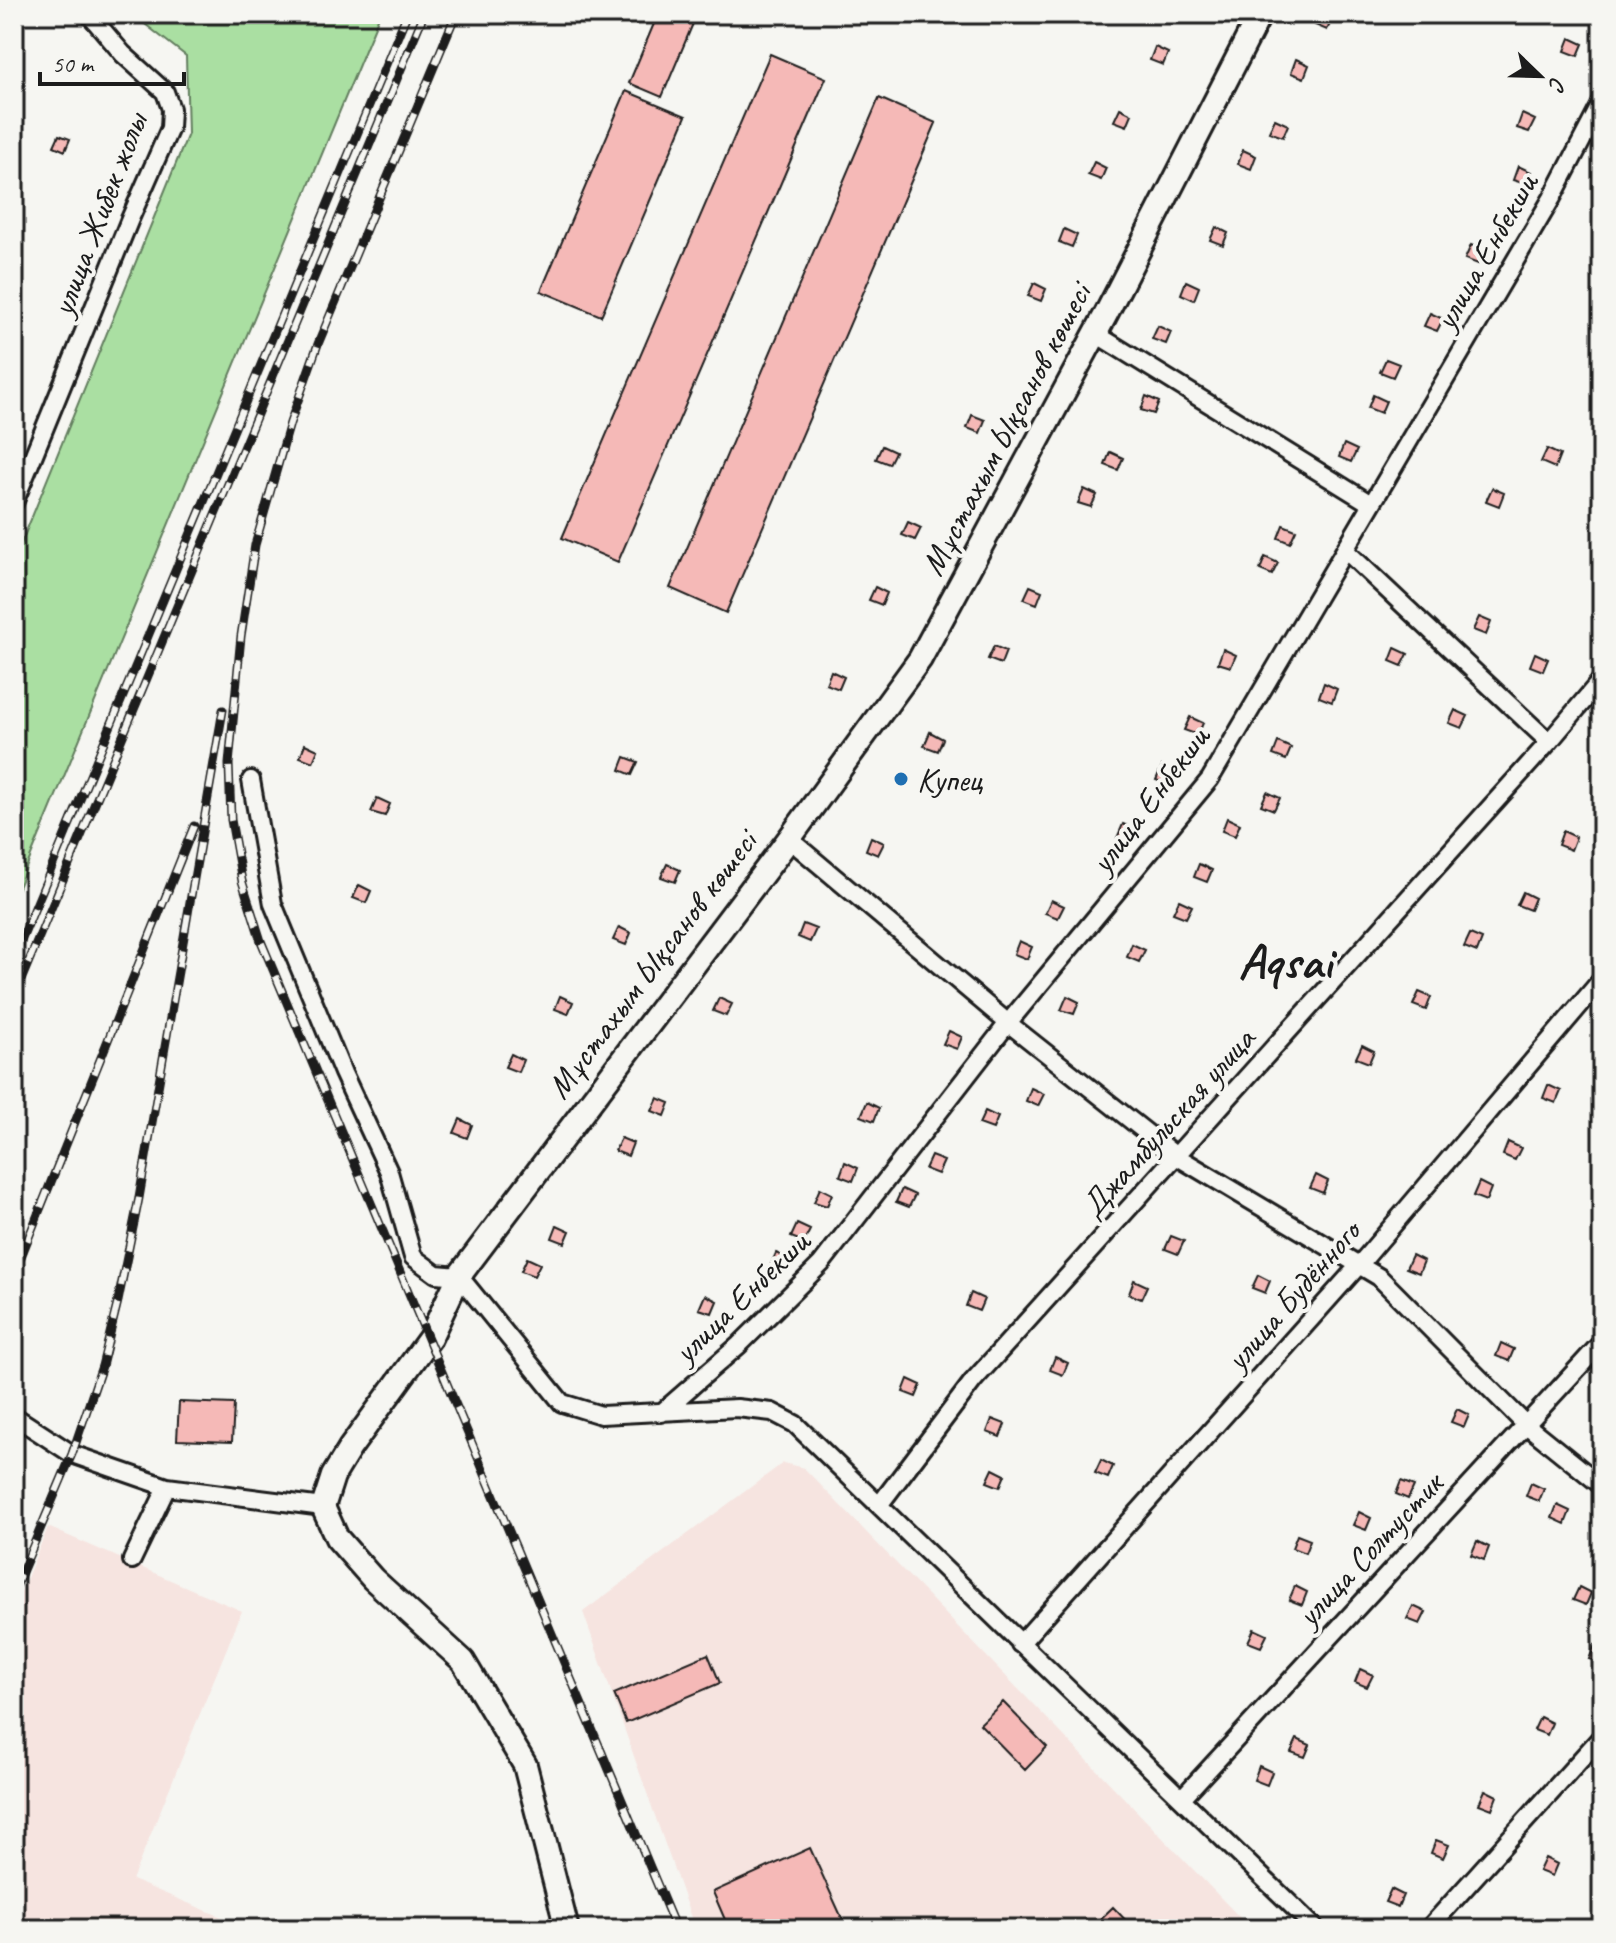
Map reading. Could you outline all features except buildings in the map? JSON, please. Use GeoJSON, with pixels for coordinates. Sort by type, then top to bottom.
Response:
{"type":"FeatureCollection","features":[{"type":"Feature","properties":{"kind":"main road","name":"Мұстахым Ықсанов көшесі"},"geometry":{"type":"LineString","coordinates":[[323,1507],[333,1476],[430,1338],[459,1276],[789,839],[920,659],[1096,334],[1260,14]]}},
{"type":"Feature","properties":{"kind":"main road"},"geometry":{"type":"LineString","coordinates":[[323,1507],[337,1538],[373,1579],[463,1661],[525,1765],[567,1929]]}},
{"type":"Feature","properties":{"kind":"street","name":"улица Жибек жолы"},"geometry":{"type":"LineString","coordinates":[[14,503],[170,128],[171,109],[165,92],[123,54],[89,14]]}},
{"type":"Feature","properties":{"kind":"street","name":"улица Енбекши"},"geometry":{"type":"LineString","coordinates":[[661,1413],[739,1345],[821,1264],[1008,1023],[1210,779],[1552,198],[1602,102]]}},
{"type":"Feature","properties":{"kind":"street"},"geometry":{"type":"LineString","coordinates":[[1096,334],[1371,504]]}},
{"type":"Feature","properties":{"kind":"street"},"geometry":{"type":"LineString","coordinates":[[1345,550],[1549,742]]}},
{"type":"Feature","properties":{"kind":"street","name":"Джамбульская улица"},"geometry":{"type":"LineString","coordinates":[[880,1504],[973,1381],[1549,742],[1602,679]]}},
{"type":"Feature","properties":{"kind":"street"},"geometry":{"type":"LineString","coordinates":[[251,780],[273,904],[343,1073],[389,1172],[413,1257],[436,1274],[459,1276],[562,1403],[601,1415],[737,1408],[772,1412],[795,1424],[1316,1929]]}},
{"type":"Feature","properties":{"kind":"street"},"geometry":{"type":"LineString","coordinates":[[789,839],[1008,1023],[1176,1156],[1379,1277],[1525,1424],[1602,1486]]}},
{"type":"Feature","properties":{"kind":"street","name":"улица Будённого"},"geometry":{"type":"LineString","coordinates":[[1020,1644],[1360,1264],[1602,979]]}},
{"type":"Feature","properties":{"kind":"street","name":"улица Солтустик"},"geometry":{"type":"LineString","coordinates":[[1182,1798],[1602,1342]]}},
{"type":"Feature","properties":{"kind":"street"},"geometry":{"type":"LineString","coordinates":[[14,1416],[72,1454],[167,1487],[323,1507]]}},
{"type":"Feature","properties":{"kind":"street"},"geometry":{"type":"LineString","coordinates":[[132,1560],[167,1487]]}},
{"type":"Feature","properties":{"kind":"street"},"geometry":{"type":"LineString","coordinates":[[1428,1929],[1602,1736]]}},
{"type":"Feature","properties":{"kind":"shaded area"},"geometry":{"type":"Polygon","coordinates":[[[783,1463],[804,1468],[1251,1929],[695,1929],[583,1612],[783,1463]]]}},
{"type":"Feature","properties":{"kind":"shaded area"},"geometry":{"type":"Polygon","coordinates":[[[48,1527],[242,1611],[132,1880],[251,1929],[14,1929],[14,1609],[48,1527]]]}},
{"type":"Feature","properties":{"kind":"green space"},"geometry":{"type":"Polygon","coordinates":[[[132,14],[380,14],[14,897],[14,561],[188,134],[186,56],[132,14]]]}},
{"type":"Feature","properties":{"kind":"railway"},"geometry":{"type":"LineString","coordinates":[[14,958],[407,14]]}},
{"type":"Feature","properties":{"kind":"railway"},"geometry":{"type":"LineString","coordinates":[[14,997],[424,14]]}},
{"type":"Feature","properties":{"kind":"railway"},"geometry":{"type":"LineString","coordinates":[[456,14],[318,344],[290,423],[255,545],[241,636],[229,764],[231,820],[242,881],[261,941],[676,1929]]}},
{"type":"Feature","properties":{"kind":"railway"},"geometry":{"type":"LineString","coordinates":[[14,1591],[72,1454],[102,1366],[118,1301],[139,1198],[223,710]]}},
{"type":"Feature","properties":{"kind":"railway"},"geometry":{"type":"LineString","coordinates":[[14,1274],[194,826]]}},
{"type":"Feature","properties":{"kind":"place","name":"Купец"},"geometry":{"type":"Point","coordinates":[901,779]}},
{"type":"Feature","properties":{"kind":"district","name":"Aqsai"},"geometry":{"type":"Point","coordinates":[1285,960]}}]}
